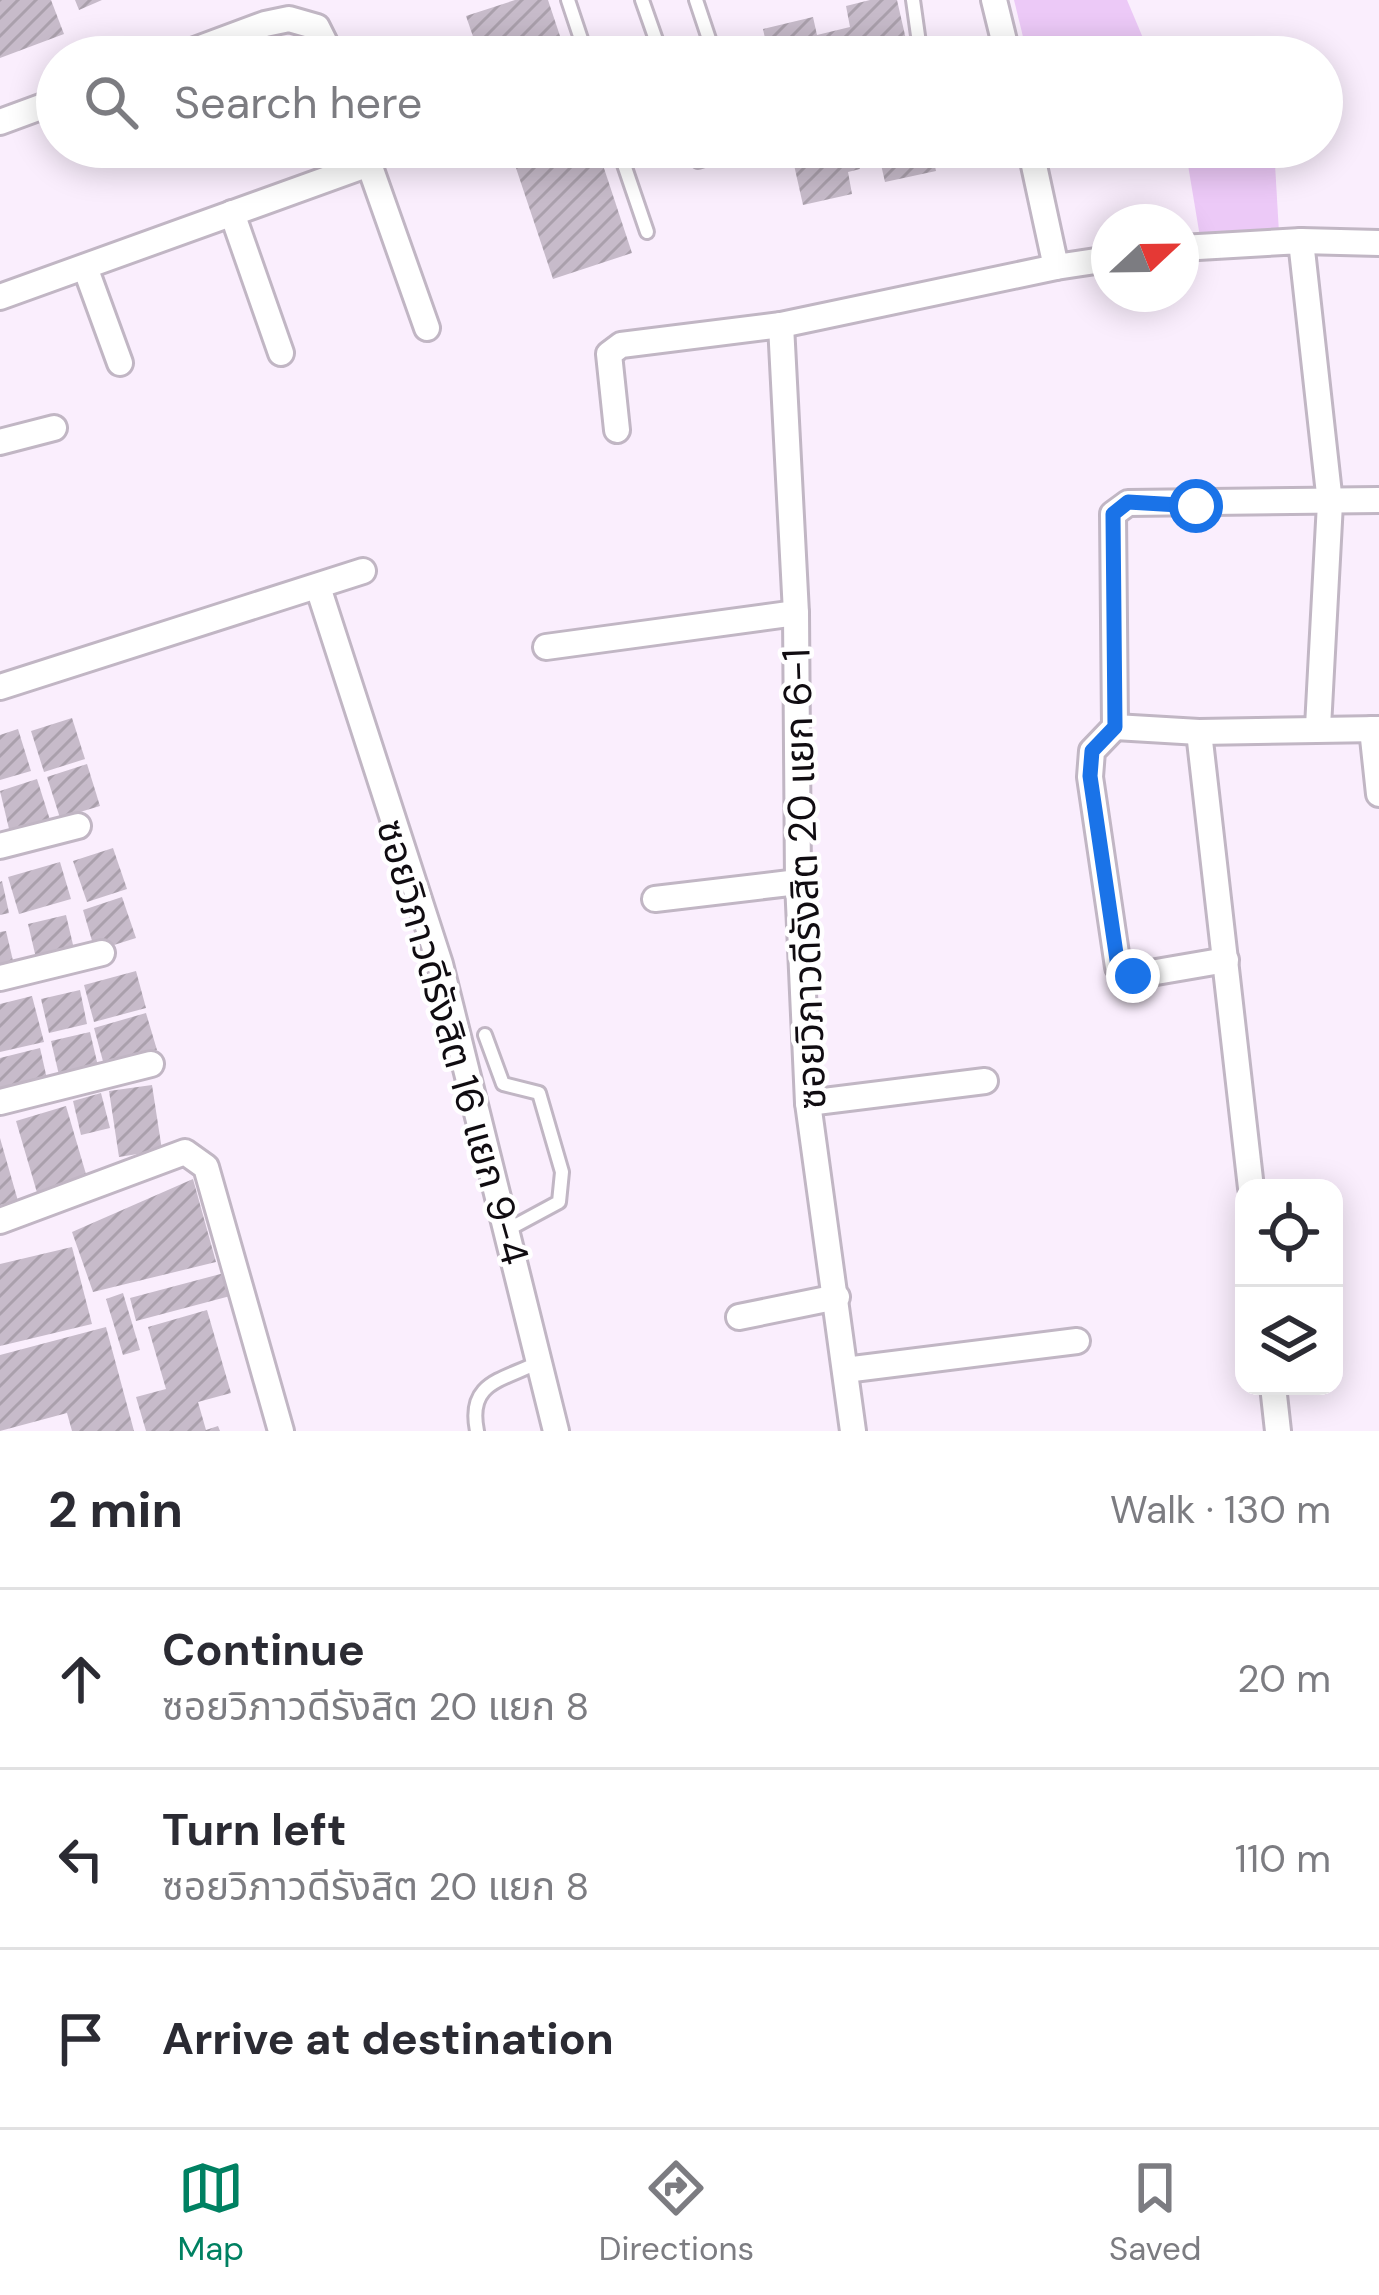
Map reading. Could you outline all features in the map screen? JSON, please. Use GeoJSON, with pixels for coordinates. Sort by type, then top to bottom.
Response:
{"type":"FeatureCollection","features":[{"type":"Feature","properties":{"kind":"street"},"geometry":{"type":"LineString","coordinates":[[994,0],[1003,36]]}},
{"type":"Feature","properties":{"kind":"street"},"geometry":{"type":"LineString","coordinates":[[238,36],[289,19],[317,27],[322,36]]}},
{"type":"Feature","properties":{"kind":"street"},"geometry":{"type":"LineString","coordinates":[[0,122],[36,109]]}},
{"type":"Feature","properties":{"kind":"street"},"geometry":{"type":"LineString","coordinates":[[0,297],[232,213],[336,168]]}},
{"type":"Feature","properties":{"kind":"street"},"geometry":{"type":"LineString","coordinates":[[371,168],[427,328]]}},
{"type":"Feature","properties":{"kind":"street"},"geometry":{"type":"LineString","coordinates":[[1035,168],[1056,267]]}},
{"type":"Feature","properties":{"kind":"street"},"geometry":{"type":"LineString","coordinates":[[232,213],[281,353]]}},
{"type":"Feature","properties":{"kind":"street"},"geometry":{"type":"LineString","coordinates":[[1301,241],[1330,503],[1318,727]]}},
{"type":"Feature","properties":{"kind":"street"},"geometry":{"type":"LineString","coordinates":[[1199,247],[1301,241],[1379,244]]}},
{"type":"Feature","properties":{"kind":"street"},"geometry":{"type":"LineString","coordinates":[[617,430],[609,354],[621,345],[781,325],[1091,262]]}},
{"type":"Feature","properties":{"kind":"street"},"geometry":{"type":"LineString","coordinates":[[86,267],[120,363]]}},
{"type":"Feature","properties":{"kind":"street","name":"ซอยวิภาวดีรังสิต 20 แยก 6-1"},"geometry":{"type":"LineString","coordinates":[[781,325],[796,613],[798,882],[808,1103],[853,1431]]}},
{"type":"Feature","properties":{"kind":"street"},"geometry":{"type":"LineString","coordinates":[[0,442],[53,428]]}},
{"type":"Feature","properties":{"kind":"street"},"geometry":{"type":"LineString","coordinates":[[1226,960],[1133,976],[1118,967],[1090,776],[1092,751],[1115,727],[1113,514],[1120,506],[1379,500]]}},
{"type":"Feature","properties":{"kind":"street"},"geometry":{"type":"LineString","coordinates":[[0,686],[363,571]]}},
{"type":"Feature","properties":{"kind":"street","name":"ซอยวิภาวดีรังสิต 16 แยก 9-4"},"geometry":{"type":"LineString","coordinates":[[318,587],[440,964],[556,1431]]}},
{"type":"Feature","properties":{"kind":"street"},"geometry":{"type":"LineString","coordinates":[[546,647],[796,613]]}},
{"type":"Feature","properties":{"kind":"street"},"geometry":{"type":"LineString","coordinates":[[1115,727],[1199,732],[1376,729],[1379,794]]}},
{"type":"Feature","properties":{"kind":"street"},"geometry":{"type":"LineString","coordinates":[[1199,732],[1250,1179]]}},
{"type":"Feature","properties":{"kind":"street"},"geometry":{"type":"LineString","coordinates":[[0,846],[78,826]]}},
{"type":"Feature","properties":{"kind":"street"},"geometry":{"type":"LineString","coordinates":[[656,899],[798,882]]}},
{"type":"Feature","properties":{"kind":"street"},"geometry":{"type":"LineString","coordinates":[[0,978],[102,953]]}},
{"type":"Feature","properties":{"kind":"street"},"geometry":{"type":"LineString","coordinates":[[0,1102],[151,1064]]}},
{"type":"Feature","properties":{"kind":"street"},"geometry":{"type":"LineString","coordinates":[[808,1103],[985,1081]]}},
{"type":"Feature","properties":{"kind":"street"},"geometry":{"type":"LineString","coordinates":[[0,1221],[185,1152],[206,1167],[281,1431]]}},
{"type":"Feature","properties":{"kind":"street"},"geometry":{"type":"LineString","coordinates":[[740,1317],[837,1297]]}},
{"type":"Feature","properties":{"kind":"street"},"geometry":{"type":"LineString","coordinates":[[845,1370],[1077,1341]]}},
{"type":"Feature","properties":{"kind":"street"},"geometry":{"type":"LineString","coordinates":[[1274,1395],[1278,1431]]}},
{"type":"Feature","properties":{"kind":"lane"},"geometry":{"type":"LineString","coordinates":[[568,0],[580,36]]}},
{"type":"Feature","properties":{"kind":"lane"},"geometry":{"type":"LineString","coordinates":[[642,0],[655,36]]}},
{"type":"Feature","properties":{"kind":"lane"},"geometry":{"type":"LineString","coordinates":[[696,0],[708,36]]}},
{"type":"Feature","properties":{"kind":"lane"},"geometry":{"type":"LineString","coordinates":[[913,0],[918,36]]}},
{"type":"Feature","properties":{"kind":"lane"},"geometry":{"type":"LineString","coordinates":[[625,168],[647,232]]}},
{"type":"Feature","properties":{"kind":"lane"},"geometry":{"type":"LineString","coordinates":[[485,1035],[503,1084],[539,1093],[562,1172],[559,1202],[507,1230]]}},
{"type":"Feature","properties":{"kind":"lane"},"geometry":{"type":"LineString","coordinates":[[477,1431],[472,1405],[479,1392],[540,1361]]}},
{"type":"Feature","properties":{"kind":"shaded area"},"geometry":{"type":"Polygon","coordinates":[[[1014,0],[1127,0],[1142,36],[1023,36],[1014,0]]]}},
{"type":"Feature","properties":{"kind":"shaded area"},"geometry":{"type":"Polygon","coordinates":[[[1188,168],[1275,168],[1279,233],[1200,237],[1199,204],[1194,204],[1188,168]]]}},
{"type":"Feature","properties":{"kind":"building"},"geometry":{"type":"Polygon","coordinates":[[[0,0],[51,0],[64,34],[36,36],[36,44],[0,58],[0,0]]]}},
{"type":"Feature","properties":{"kind":"building"},"geometry":{"type":"Polygon","coordinates":[[[75,0],[102,0],[79,10],[75,0]]]}},
{"type":"Feature","properties":{"kind":"building"},"geometry":{"type":"Polygon","coordinates":[[[515,0],[548,0],[560,36],[473,36],[466,16],[515,0]]]}},
{"type":"Feature","properties":{"kind":"building"},"geometry":{"type":"Polygon","coordinates":[[[897,0],[905,36],[764,36],[763,29],[813,17],[817,35],[850,27],[846,6],[897,0]]]}},
{"type":"Feature","properties":{"kind":"building"},"geometry":{"type":"Polygon","coordinates":[[[516,168],[604,168],[632,253],[553,279],[516,168]]]}},
{"type":"Feature","properties":{"kind":"building"},"geometry":{"type":"Polygon","coordinates":[[[795,168],[860,168],[848,172],[852,194],[803,205],[795,168]]]}},
{"type":"Feature","properties":{"kind":"building"},"geometry":{"type":"Polygon","coordinates":[[[882,168],[935,168],[936,171],[885,182],[882,168]]]}},
{"type":"Feature","properties":{"kind":"building"},"geometry":{"type":"Polygon","coordinates":[[[72,718],[85,759],[44,772],[31,731],[72,718]]]}},
{"type":"Feature","properties":{"kind":"building"},"geometry":{"type":"Polygon","coordinates":[[[18,729],[31,771],[0,780],[0,735],[18,729]]]}},
{"type":"Feature","properties":{"kind":"building"},"geometry":{"type":"Polygon","coordinates":[[[87,764],[100,806],[60,818],[47,777],[87,764]]]}},
{"type":"Feature","properties":{"kind":"building"},"geometry":{"type":"Polygon","coordinates":[[[37,779],[50,820],[10,833],[0,791],[37,779]]]}},
{"type":"Feature","properties":{"kind":"building"},"geometry":{"type":"Polygon","coordinates":[[[113,848],[127,889],[87,902],[73,861],[113,848]]]}},
{"type":"Feature","properties":{"kind":"building"},"geometry":{"type":"Polygon","coordinates":[[[60,862],[71,899],[19,914],[8,877],[60,862]]]}},
{"type":"Feature","properties":{"kind":"building"},"geometry":{"type":"Polygon","coordinates":[[[0,882],[9,913],[0,915],[0,882]]]}},
{"type":"Feature","properties":{"kind":"building"},"geometry":{"type":"Polygon","coordinates":[[[122,897],[136,938],[95,951],[83,910],[122,897]]]}},
{"type":"Feature","properties":{"kind":"building"},"geometry":{"type":"Polygon","coordinates":[[[66,915],[74,949],[36,958],[28,924],[66,915]]]}},
{"type":"Feature","properties":{"kind":"building"},"geometry":{"type":"Polygon","coordinates":[[[6,931],[14,965],[0,968],[0,932],[6,931]]]}},
{"type":"Feature","properties":{"kind":"building"},"geometry":{"type":"Polygon","coordinates":[[[136,971],[146,1008],[94,1022],[84,985],[136,971]]]}},
{"type":"Feature","properties":{"kind":"building"},"geometry":{"type":"Polygon","coordinates":[[[80,990],[87,1024],[49,1033],[41,999],[80,990]]]}},
{"type":"Feature","properties":{"kind":"building"},"geometry":{"type":"Polygon","coordinates":[[[32,996],[44,1042],[0,1052],[0,1004],[32,996]]]}},
{"type":"Feature","properties":{"kind":"building"},"geometry":{"type":"Polygon","coordinates":[[[146,1013],[157,1050],[104,1065],[94,1028],[146,1013]]]}},
{"type":"Feature","properties":{"kind":"building"},"geometry":{"type":"Polygon","coordinates":[[[90,1032],[98,1066],[59,1075],[51,1041],[90,1032]]]}},
{"type":"Feature","properties":{"kind":"building"},"geometry":{"type":"Polygon","coordinates":[[[40,1048],[47,1079],[0,1091],[0,1058],[40,1048]]]}},
{"type":"Feature","properties":{"kind":"building"},"geometry":{"type":"Polygon","coordinates":[[[152,1085],[162,1150],[119,1157],[109,1091],[152,1085]]]}},
{"type":"Feature","properties":{"kind":"building"},"geometry":{"type":"Polygon","coordinates":[[[101,1093],[110,1128],[81,1135],[73,1101],[101,1093]]]}},
{"type":"Feature","properties":{"kind":"building"},"geometry":{"type":"Polygon","coordinates":[[[66,1106],[88,1181],[38,1196],[16,1121],[66,1106]]]}},
{"type":"Feature","properties":{"kind":"building"},"geometry":{"type":"Polygon","coordinates":[[[0,1138],[18,1201],[0,1205],[0,1138]]]}},
{"type":"Feature","properties":{"kind":"building"},"geometry":{"type":"Polygon","coordinates":[[[193,1179],[216,1262],[93,1292],[72,1232],[193,1179]]]}},
{"type":"Feature","properties":{"kind":"building"},"geometry":{"type":"Polygon","coordinates":[[[72,1247],[92,1324],[0,1346],[0,1264],[72,1247]]]}},
{"type":"Feature","properties":{"kind":"building"},"geometry":{"type":"Polygon","coordinates":[[[228,1272],[234,1295],[136,1321],[130,1298],[228,1272]]]}},
{"type":"Feature","properties":{"kind":"building"},"geometry":{"type":"Polygon","coordinates":[[[123,1293],[140,1350],[123,1355],[106,1299],[123,1293]]]}},
{"type":"Feature","properties":{"kind":"building"},"geometry":{"type":"Polygon","coordinates":[[[207,1310],[231,1393],[198,1402],[206,1430],[218,1426],[220,1431],[146,1431],[136,1397],[166,1389],[148,1327],[207,1310]]]}},
{"type":"Feature","properties":{"kind":"building"},"geometry":{"type":"Polygon","coordinates":[[[106,1327],[134,1431],[72,1431],[67,1413],[0,1431],[0,1355],[106,1327]]]}},
{"type":"Feature","properties":{"kind":"route"},"geometry":{"type":"LineString","coordinates":[[1133,976],[1118,967],[1090,776],[1092,751],[1115,727],[1113,514],[1128,502],[1196,506]]}}]}
